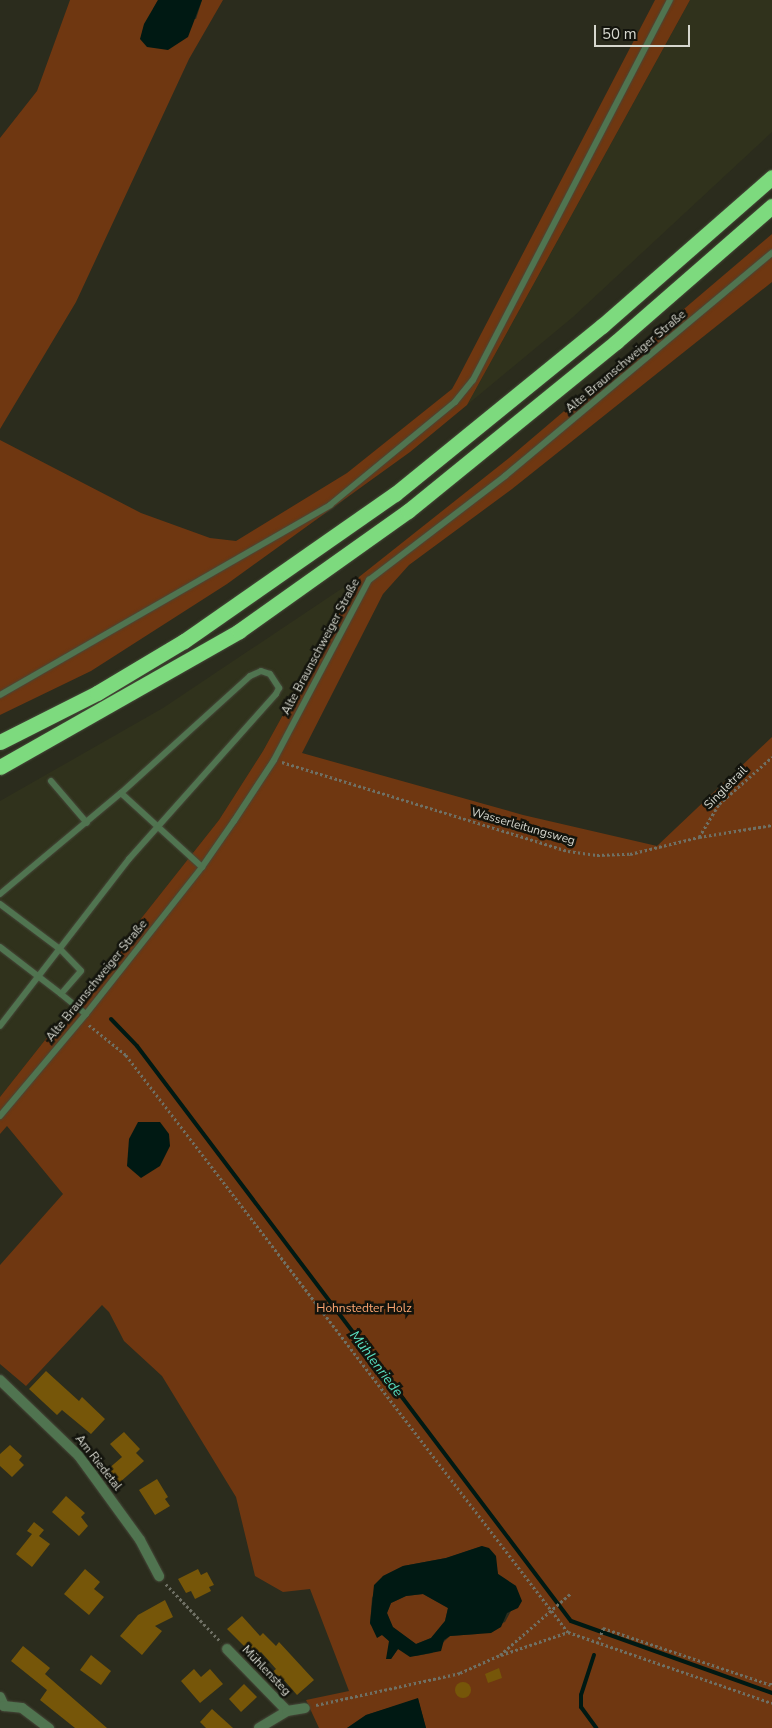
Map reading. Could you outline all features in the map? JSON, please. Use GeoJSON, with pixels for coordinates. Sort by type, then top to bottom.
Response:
{"type":"FeatureCollection","features":[{"type":"Feature","properties":{"kind":"highway"},"geometry":{"type":"LineString","coordinates":[[0,742],[97,693],[184,641],[395,494],[602,326],[772,178]]}},
{"type":"Feature","properties":{"kind":"highway"},"geometry":{"type":"LineString","coordinates":[[0,767],[239,631],[408,511],[616,342],[772,206]]}},
{"type":"Feature","properties":{"kind":"street","name":"Am Riedetal"},"geometry":{"type":"LineString","coordinates":[[0,1380],[79,1456],[140,1540],[159,1576]]}},
{"type":"Feature","properties":{"kind":"street","name":"Mühlensteg"},"geometry":{"type":"LineString","coordinates":[[227,1649],[287,1711]]}},
{"type":"Feature","properties":{"kind":"street"},"geometry":{"type":"LineString","coordinates":[[0,1697],[4,1706],[22,1708],[48,1728]]}},
{"type":"Feature","properties":{"kind":"street"},"geometry":{"type":"LineString","coordinates":[[258,1728],[287,1711],[305,1708]]}},
{"type":"Feature","properties":{"kind":"lane"},"geometry":{"type":"LineString","coordinates":[[0,695],[330,505],[455,402],[473,380],[670,0]]}},
{"type":"Feature","properties":{"kind":"lane","name":"Alte Braunschweiger Straße"},"geometry":{"type":"LineString","coordinates":[[0,1116],[84,1017],[202,867],[274,760],[376,573],[505,476],[772,254]]}},
{"type":"Feature","properties":{"kind":"lane"},"geometry":{"type":"LineString","coordinates":[[0,894],[121,794],[250,676],[261,671],[270,674],[279,688],[276,694],[159,829],[129,859],[0,1026]]}},
{"type":"Feature","properties":{"kind":"lane"},"geometry":{"type":"LineString","coordinates":[[51,781],[87,823]]}},
{"type":"Feature","properties":{"kind":"lane"},"geometry":{"type":"LineString","coordinates":[[121,794],[202,867]]}},
{"type":"Feature","properties":{"kind":"lane"},"geometry":{"type":"LineString","coordinates":[[0,904],[60,949],[81,971],[61,994]]}},
{"type":"Feature","properties":{"kind":"lane"},"geometry":{"type":"LineString","coordinates":[[0,947],[61,994],[84,1017]]}},
{"type":"Feature","properties":{"kind":"path","name":"Singletrail"},"geometry":{"type":"LineString","coordinates":[[699,837],[719,804],[772,757]]}},
{"type":"Feature","properties":{"kind":"path","name":"Wasserleitungsweg"},"geometry":{"type":"LineString","coordinates":[[274,760],[568,851],[630,854],[699,837],[772,825]]}},
{"type":"Feature","properties":{"kind":"path"},"geometry":{"type":"LineString","coordinates":[[84,1017],[126,1055],[568,1632],[597,1644],[772,1703]]}},
{"type":"Feature","properties":{"kind":"path"},"geometry":{"type":"LineString","coordinates":[[159,1576],[227,1649]]}},
{"type":"Feature","properties":{"kind":"path"},"geometry":{"type":"LineString","coordinates":[[500,1655],[571,1593]]}},
{"type":"Feature","properties":{"kind":"path"},"geometry":{"type":"LineString","coordinates":[[597,1644],[603,1628],[771,1685],[772,1680]]}},
{"type":"Feature","properties":{"kind":"path"},"geometry":{"type":"LineString","coordinates":[[305,1708],[460,1673],[500,1655],[568,1632]]}},
{"type":"Feature","properties":{"kind":"shaded area"},"geometry":{"type":"Polygon","coordinates":[[[690,0],[772,0],[772,132],[573,317],[467,405],[690,0]]]}},
{"type":"Feature","properties":{"kind":"shaded area"},"geometry":{"type":"Polygon","coordinates":[[[359,577],[263,751],[219,820],[0,1097],[0,801],[163,708],[359,577]]]}},
{"type":"Feature","properties":{"kind":"green space"},"geometry":{"type":"Polygon","coordinates":[[[70,0],[158,0],[153,9],[196,19],[202,0],[223,0],[189,59],[76,302],[0,429],[0,138],[37,91],[70,0]]]}},
{"type":"Feature","properties":{"kind":"green space"},"geometry":{"type":"Polygon","coordinates":[[[655,0],[690,0],[467,405],[410,452],[227,584],[91,671],[0,715],[0,440],[141,513],[210,538],[236,541],[347,473],[452,389],[655,0]]]}},
{"type":"Feature","properties":{"kind":"green space","name":"Hohnstedter Holz"},"geometry":{"type":"Polygon","coordinates":[[[772,234],[772,282],[512,489],[409,565],[383,594],[302,753],[523,815],[657,846],[772,737],[772,1728],[426,1728],[418,1699],[366,1715],[347,1728],[319,1728],[306,1700],[349,1691],[310,1589],[283,1592],[255,1576],[236,1497],[162,1376],[124,1341],[109,1312],[102,1305],[26,1386],[0,1364],[0,1265],[63,1194],[7,1126],[0,1134],[0,1097],[219,820],[263,751],[359,577],[509,458],[772,234]],[[482,1546],[446,1558],[403,1566],[383,1576],[372,1598],[370,1624],[389,1641],[391,1659],[398,1649],[416,1656],[432,1653],[450,1636],[477,1634],[505,1622],[512,1609],[516,1586],[498,1574],[495,1563],[482,1546]]]}},
{"type":"Feature","properties":{"kind":"green space"},"geometry":{"type":"Polygon","coordinates":[[[423,1594],[448,1608],[445,1621],[431,1638],[416,1644],[392,1627],[387,1613],[391,1603],[406,1596],[423,1594]]]}},
{"type":"Feature","properties":{"kind":"water"},"geometry":{"type":"Polygon","coordinates":[[[158,0],[202,0],[188,37],[168,50],[147,47],[140,39],[144,24],[158,0]]]}},
{"type":"Feature","properties":{"kind":"water"},"geometry":{"type":"Polygon","coordinates":[[[138,1122],[160,1122],[169,1134],[170,1146],[160,1166],[141,1178],[127,1166],[129,1139],[138,1122]]]}},
{"type":"Feature","properties":{"kind":"water"},"geometry":{"type":"Polygon","coordinates":[[[482,1546],[489,1548],[496,1556],[498,1574],[516,1586],[522,1601],[518,1608],[507,1613],[501,1627],[491,1633],[450,1636],[444,1640],[441,1651],[410,1657],[398,1649],[391,1659],[386,1659],[389,1641],[382,1635],[377,1638],[370,1623],[374,1585],[383,1576],[403,1566],[446,1558],[482,1546]],[[423,1594],[406,1596],[391,1603],[387,1613],[393,1627],[416,1644],[431,1638],[445,1621],[448,1608],[423,1594]]]}},
{"type":"Feature","properties":{"kind":"water"},"geometry":{"type":"Polygon","coordinates":[[[418,1698],[426,1728],[347,1728],[366,1715],[418,1698]]]}},
{"type":"Feature","properties":{"kind":"building"},"geometry":{"type":"Polygon","coordinates":[[[46,1371],[79,1401],[82,1397],[105,1419],[91,1434],[62,1410],[57,1415],[29,1389],[46,1371]]]}},
{"type":"Feature","properties":{"kind":"building"},"geometry":{"type":"Polygon","coordinates":[[[124,1432],[140,1449],[136,1453],[144,1461],[119,1483],[107,1470],[122,1457],[110,1444],[124,1432]]]}},
{"type":"Feature","properties":{"kind":"building"},"geometry":{"type":"Polygon","coordinates":[[[10,1445],[22,1456],[19,1460],[24,1465],[12,1477],[0,1466],[0,1454],[10,1445]]]}},
{"type":"Feature","properties":{"kind":"building"},"geometry":{"type":"Polygon","coordinates":[[[157,1479],[168,1497],[165,1499],[170,1506],[155,1515],[139,1490],[157,1479]]]}},
{"type":"Feature","properties":{"kind":"building"},"geometry":{"type":"Polygon","coordinates":[[[66,1496],[85,1513],[81,1517],[88,1526],[79,1536],[52,1512],[66,1496]]]}},
{"type":"Feature","properties":{"kind":"building"},"geometry":{"type":"Polygon","coordinates":[[[34,1522],[44,1530],[39,1536],[50,1544],[32,1567],[16,1554],[32,1534],[27,1531],[34,1522]]]}},
{"type":"Feature","properties":{"kind":"building"},"geometry":{"type":"Polygon","coordinates":[[[85,1569],[100,1582],[94,1589],[104,1597],[89,1615],[64,1594],[85,1569]]]}},
{"type":"Feature","properties":{"kind":"building"},"geometry":{"type":"Polygon","coordinates":[[[198,1569],[201,1575],[207,1572],[214,1585],[209,1587],[211,1591],[195,1599],[191,1591],[186,1593],[178,1579],[198,1569]]]}},
{"type":"Feature","properties":{"kind":"building"},"geometry":{"type":"Polygon","coordinates":[[[165,1600],[173,1617],[155,1626],[162,1631],[142,1655],[120,1636],[138,1615],[165,1600]]]}},
{"type":"Feature","properties":{"kind":"building"},"geometry":{"type":"Polygon","coordinates":[[[242,1616],[260,1636],[263,1633],[276,1646],[279,1642],[314,1680],[297,1695],[283,1679],[278,1684],[270,1674],[276,1669],[261,1652],[255,1657],[227,1629],[242,1616]]]}},
{"type":"Feature","properties":{"kind":"building"},"geometry":{"type":"Polygon","coordinates":[[[23,1646],[50,1668],[45,1674],[107,1728],[75,1728],[40,1700],[47,1690],[11,1661],[23,1646]]]}},
{"type":"Feature","properties":{"kind":"building"},"geometry":{"type":"Polygon","coordinates":[[[91,1655],[111,1671],[101,1685],[80,1670],[91,1655]]]}},
{"type":"Feature","properties":{"kind":"building"},"geometry":{"type":"Polygon","coordinates":[[[499,1668],[502,1678],[488,1683],[485,1674],[499,1668]]]}},
{"type":"Feature","properties":{"kind":"building"},"geometry":{"type":"Polygon","coordinates":[[[194,1669],[201,1677],[210,1669],[223,1684],[200,1703],[181,1681],[194,1669]]]}},
{"type":"Feature","properties":{"kind":"building"},"geometry":{"type":"Polygon","coordinates":[[[463,1682],[469,1684],[471,1690],[469,1696],[463,1698],[457,1696],[455,1690],[457,1684],[463,1682]]]}},
{"type":"Feature","properties":{"kind":"building"},"geometry":{"type":"Polygon","coordinates":[[[244,1684],[257,1697],[241,1712],[229,1699],[244,1684]]]}},
{"type":"Feature","properties":{"kind":"building"},"geometry":{"type":"Polygon","coordinates":[[[212,1709],[233,1728],[206,1728],[200,1722],[212,1709]]]}},
{"type":"Feature","properties":{"kind":"waterway","name":"Mühlenriede"},"geometry":{"type":"LineString","coordinates":[[111,1019],[137,1046],[571,1621],[772,1693]]}},
{"type":"Feature","properties":{"kind":"waterway","name":"Mühlenriede"},"geometry":{"type":"LineString","coordinates":[[594,1655],[581,1695],[581,1707],[596,1728]]}}]}
